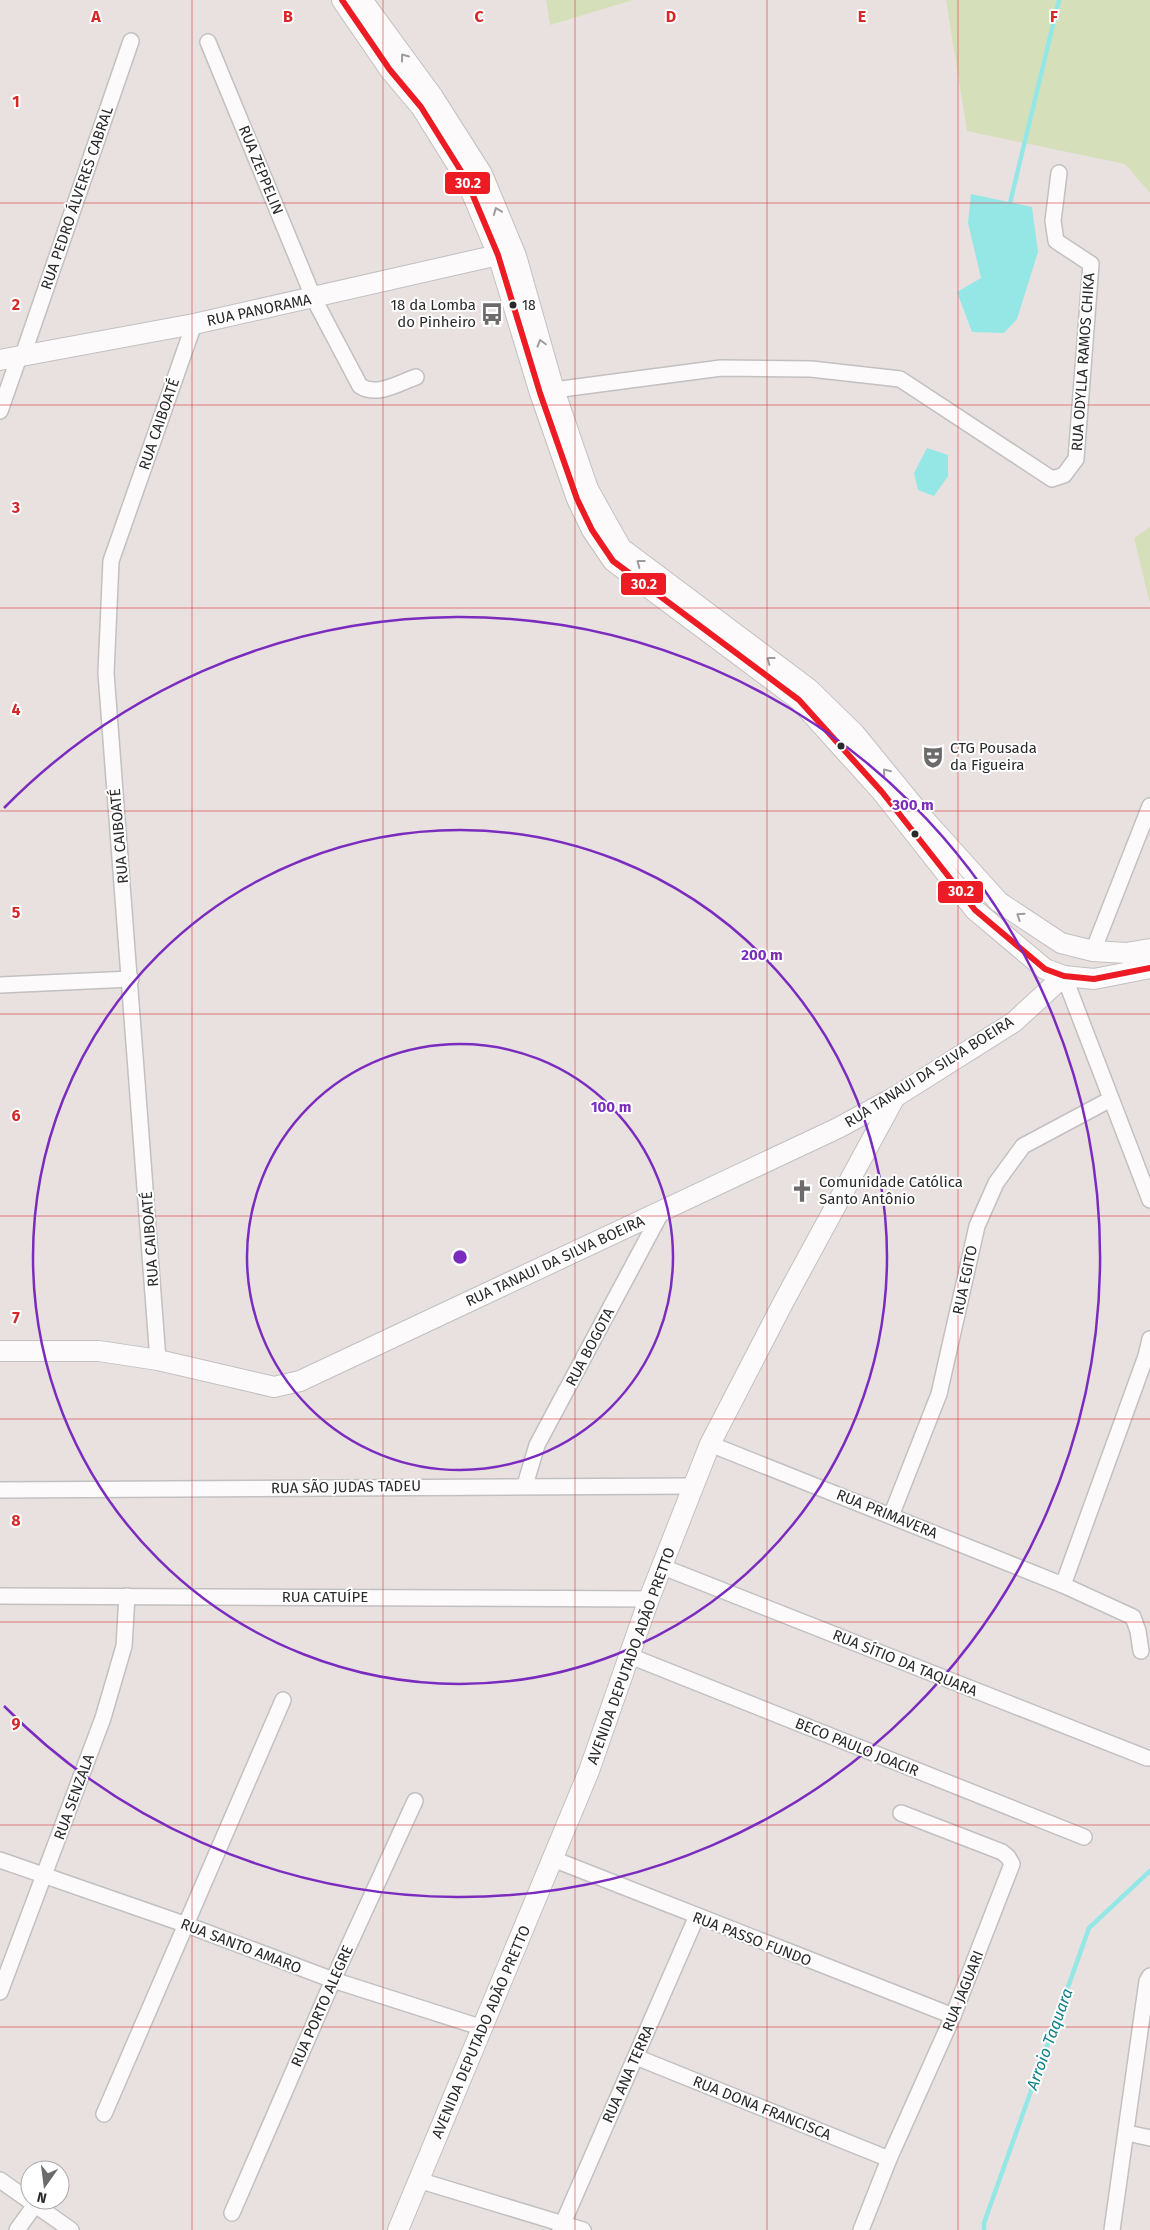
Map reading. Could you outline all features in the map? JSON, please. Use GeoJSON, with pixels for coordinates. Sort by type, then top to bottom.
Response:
{"type":"FeatureCollection","features":[{"type":"Feature","properties":{"kind":"street"},"geometry":{"type":"LineString","coordinates":[[342,0],[390,70],[421,107],[461,171],[507,255],[540,393],[577,499],[592,530],[612,561],[798,700],[882,792],[975,910],[1054,972],[1094,980],[1150,968]]}},
{"type":"Feature","properties":{"kind":"street"},"geometry":{"type":"LineString","coordinates":[[362,0],[432,97],[482,174],[507,255],[588,489],[620,548],[809,689],[855,734],[926,821],[999,902],[1061,943],[1093,951],[1126,953],[1150,949]]}},
{"type":"Feature","properties":{"kind":"street","name":"RUA PEDRO ÁLVERES CABRAL"},"geometry":{"type":"LineString","coordinates":[[0,411],[14,357],[131,41]]}},
{"type":"Feature","properties":{"kind":"street","name":"RUA ZEPPELIN"},"geometry":{"type":"LineString","coordinates":[[208,42],[314,299],[360,386],[368,391],[376,391],[416,377]]}},
{"type":"Feature","properties":{"kind":"street","name":"RUA ODYLLA RAMOS CHIKA"},"geometry":{"type":"LineString","coordinates":[[554,390],[721,368],[811,369],[900,380],[1052,479],[1064,475],[1076,459],[1091,264],[1056,241],[1053,221],[1059,173]]}},
{"type":"Feature","properties":{"kind":"street","name":"RUA PANORAMA"},"geometry":{"type":"LineString","coordinates":[[14,357],[194,324],[507,255]]}},
{"type":"Feature","properties":{"kind":"street","name":"RUA CAIBOATÉ"},"geometry":{"type":"LineString","coordinates":[[158,1360],[131,980],[106,673],[111,562],[194,324]]}},
{"type":"Feature","properties":{"kind":"street"},"geometry":{"type":"LineString","coordinates":[[1094,980],[1093,951],[1150,806]]}},
{"type":"Feature","properties":{"kind":"street","name":"RUA TANAUI DA SILVA BOEIRA"},"geometry":{"type":"LineString","coordinates":[[0,1351],[99,1351],[158,1360],[274,1387],[300,1381],[838,1128],[895,1097],[1014,1022],[1054,972],[1061,943]]}},
{"type":"Feature","properties":{"kind":"street"},"geometry":{"type":"LineString","coordinates":[[1054,972],[1111,1098],[1150,1200]]}},
{"type":"Feature","properties":{"kind":"street"},"geometry":{"type":"LineString","coordinates":[[0,985],[131,980]]}},
{"type":"Feature","properties":{"kind":"street","name":"AVENIDA DEPUTADO ADÃO PRETTO"},"geometry":{"type":"LineString","coordinates":[[398,2230],[589,1771],[650,1599],[710,1444],[784,1302],[895,1097]]}},
{"type":"Feature","properties":{"kind":"street","name":"RUA EGITO"},"geometry":{"type":"LineString","coordinates":[[891,1516],[940,1394],[977,1226],[996,1183],[1023,1146],[1111,1098]]}},
{"type":"Feature","properties":{"kind":"street","name":"RUA BOGOTA"},"geometry":{"type":"LineString","coordinates":[[525,1485],[538,1445],[662,1211]]}},
{"type":"Feature","properties":{"kind":"street"},"geometry":{"type":"LineString","coordinates":[[1063,1585],[1146,1356],[1150,1339]]}},
{"type":"Feature","properties":{"kind":"street","name":"RUA PRIMAVERA"},"geometry":{"type":"LineString","coordinates":[[710,1444],[1063,1585],[1133,1617],[1138,1631],[1141,1651]]}},
{"type":"Feature","properties":{"kind":"street","name":"RUA SÃO JUDAS TADEU"},"geometry":{"type":"LineString","coordinates":[[0,1490],[525,1485],[693,1486]]}},
{"type":"Feature","properties":{"kind":"street","name":"RUA SÍTIO DA TAQUARA"},"geometry":{"type":"LineString","coordinates":[[663,1567],[1147,1758]]}},
{"type":"Feature","properties":{"kind":"street","name":"RUA CATUÍPE"},"geometry":{"type":"LineString","coordinates":[[0,1596],[650,1599]]}},
{"type":"Feature","properties":{"kind":"street","name":"RUA SENZALA"},"geometry":{"type":"LineString","coordinates":[[0,1992],[103,1718],[124,1646],[127,1596]]}},
{"type":"Feature","properties":{"kind":"street","name":"BECO PAULO JOACIR"},"geometry":{"type":"LineString","coordinates":[[630,1656],[1084,1837]]}},
{"type":"Feature","properties":{"kind":"street"},"geometry":{"type":"LineString","coordinates":[[104,2114],[187,1926],[283,1700]]}},
{"type":"Feature","properties":{"kind":"street","name":"RUA PORTO ALEGRE"},"geometry":{"type":"LineString","coordinates":[[232,2213],[333,1980],[416,1800]]}},
{"type":"Feature","properties":{"kind":"street","name":"RUA JAGUARI"},"geometry":{"type":"LineString","coordinates":[[861,2230],[889,2159],[953,2016],[1012,1864],[1002,1852],[901,1813]]}},
{"type":"Feature","properties":{"kind":"street","name":"RUA PASSO FUNDO"},"geometry":{"type":"LineString","coordinates":[[552,1859],[696,1918],[953,2016]]}},
{"type":"Feature","properties":{"kind":"street","name":"RUA SANTO AMARO"},"geometry":{"type":"LineString","coordinates":[[0,1860],[333,1980],[483,2028]]}},
{"type":"Feature","properties":{"kind":"street","name":"RUA ANA TERRA"},"geometry":{"type":"LineString","coordinates":[[562,2227],[696,1918]]}},
{"type":"Feature","properties":{"kind":"street"},"geometry":{"type":"LineString","coordinates":[[1112,2230],[1147,1981],[1150,1976]]}},
{"type":"Feature","properties":{"kind":"street","name":"RUA DONA FRANCISCA"},"geometry":{"type":"LineString","coordinates":[[636,2057],[889,2159]]}},
{"type":"Feature","properties":{"kind":"street"},"geometry":{"type":"LineString","coordinates":[[1127,2133],[1150,2138]]}},
{"type":"Feature","properties":{"kind":"street"},"geometry":{"type":"LineString","coordinates":[[0,2180],[20,2194]]}},
{"type":"Feature","properties":{"kind":"street"},"geometry":{"type":"LineString","coordinates":[[418,2180],[562,2227],[583,2230]]}},
{"type":"Feature","properties":{"kind":"street"},"geometry":{"type":"LineString","coordinates":[[17,2230],[31,2210]]}},
{"type":"Feature","properties":{"kind":"street"},"geometry":{"type":"LineString","coordinates":[[42,2210],[71,2230]]}},
{"type":"Feature","properties":{"kind":"green space"},"geometry":{"type":"Polygon","coordinates":[[[546,0],[633,0],[550,25],[546,0]]]}},
{"type":"Feature","properties":{"kind":"green space"},"geometry":{"type":"Polygon","coordinates":[[[946,0],[1150,0],[1150,193],[1125,164],[967,131],[946,0]]]}},
{"type":"Feature","properties":{"kind":"green space"},"geometry":{"type":"Polygon","coordinates":[[[1150,527],[1150,603],[1134,538],[1150,527]]]}},
{"type":"Feature","properties":{"kind":"water"},"geometry":{"type":"Polygon","coordinates":[[[971,194],[1032,207],[1038,252],[1017,319],[1004,333],[972,332],[957,292],[981,278],[968,223],[971,194]]]}},
{"type":"Feature","properties":{"kind":"water"},"geometry":{"type":"Polygon","coordinates":[[[927,448],[948,455],[948,476],[934,496],[918,490],[914,473],[927,448]]]}},
{"type":"Feature","properties":{"kind":"waterway"},"geometry":{"type":"LineString","coordinates":[[1009,207],[1059,0]]}},
{"type":"Feature","properties":{"kind":"waterway","name":"Arroio Taquara"},"geometry":{"type":"LineString","coordinates":[[984,2230],[984,2223],[1089,1928],[1150,1871]]}},
{"type":"Feature","properties":{"kind":"transit line","name":"30.2"},"geometry":{"type":"LineString","coordinates":[[342,0],[390,70],[421,107],[466,179],[498,255],[540,393],[577,499],[592,530],[613,561],[799,700],[882,792],[975,910],[1045,969],[1064,976],[1094,979],[1150,968]]}},
{"type":"Feature","properties":{"kind":"place","name":"18"},"geometry":{"type":"Point","coordinates":[513,305]}},
{"type":"Feature","properties":{"kind":"place","name":"18 da Lomba do Pinheiro"},"geometry":{"type":"Point","coordinates":[492,314]}},
{"type":"Feature","properties":{"kind":"place","name":"CTG Pousada da Figueira"},"geometry":{"type":"Point","coordinates":[933,757]}},
{"type":"Feature","properties":{"kind":"place","name":"Comunidade Católica Santo Antônio"},"geometry":{"type":"Point","coordinates":[802,1191]}}]}
